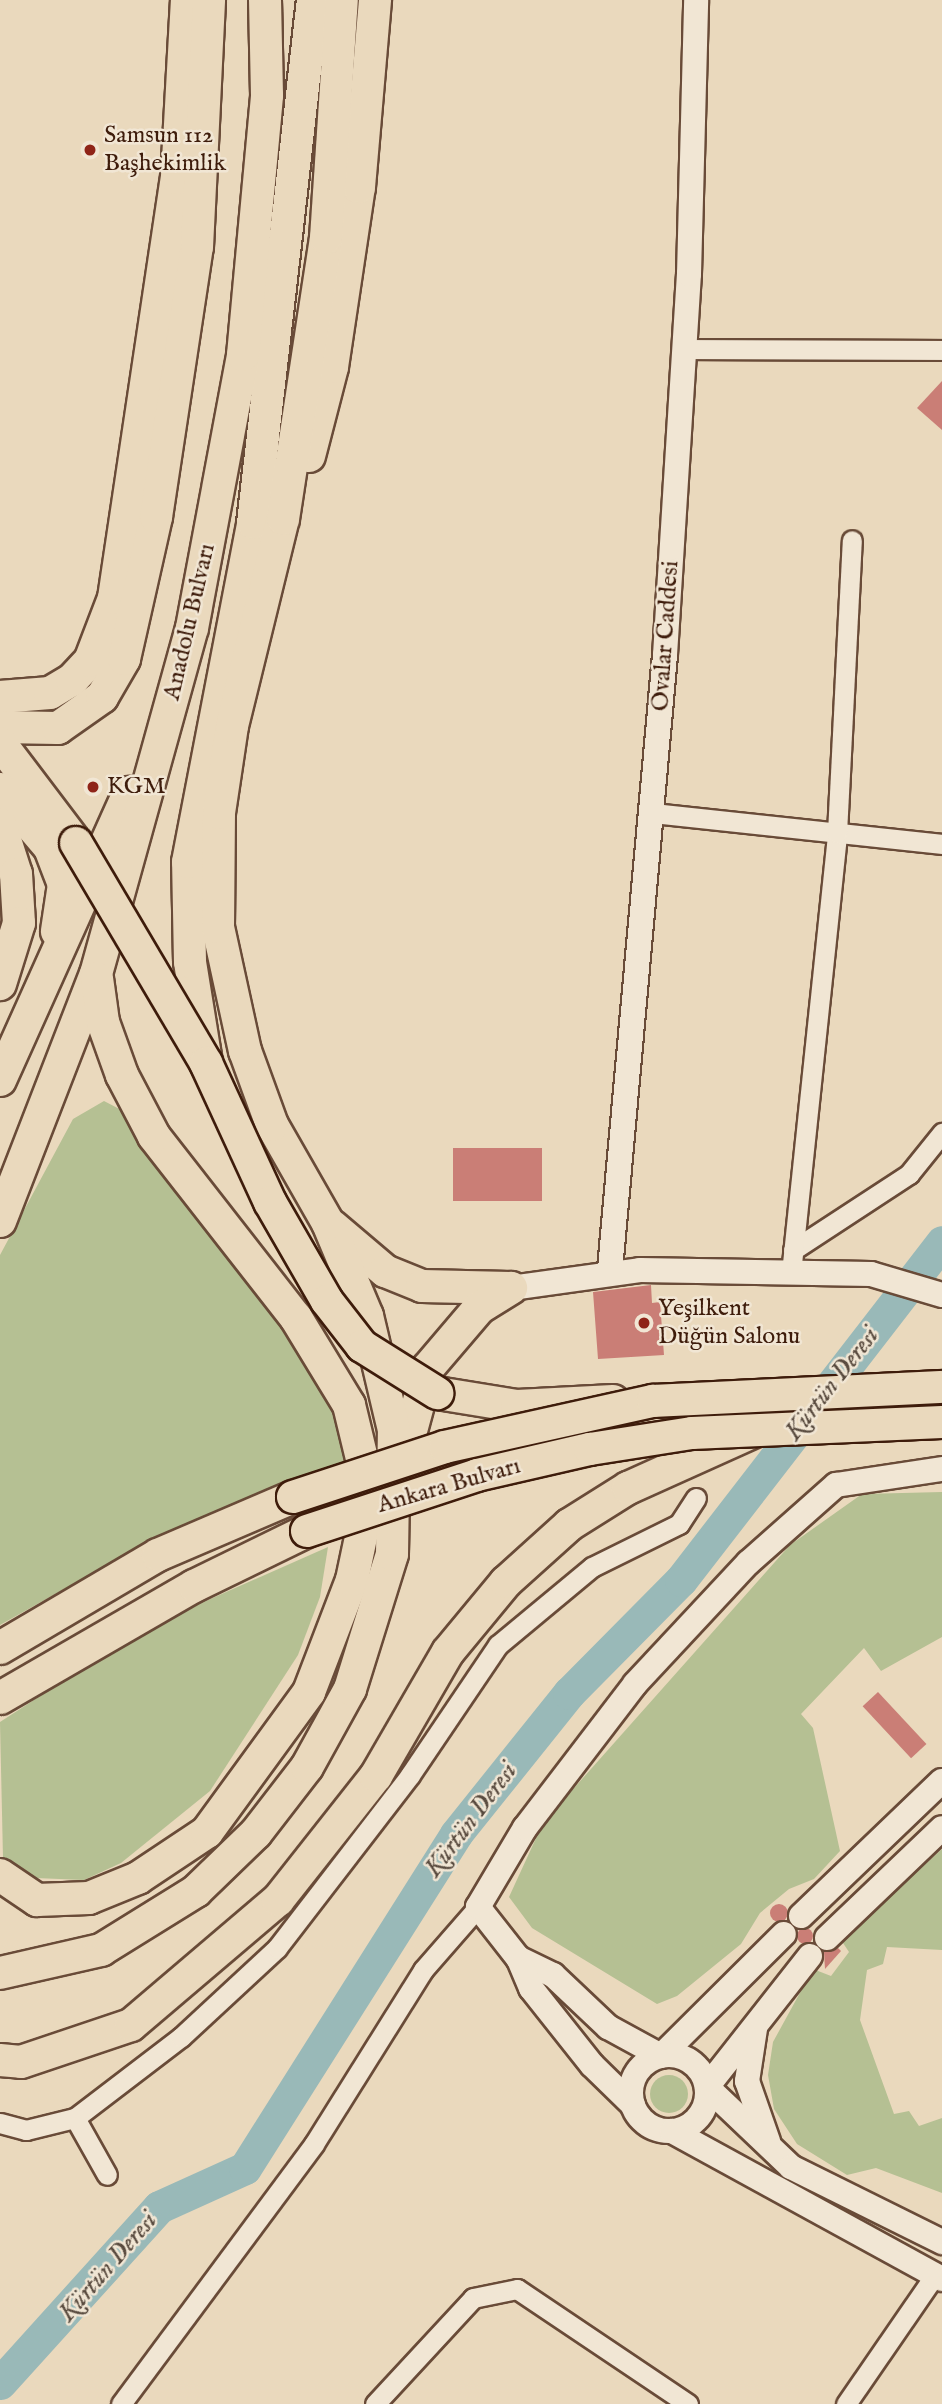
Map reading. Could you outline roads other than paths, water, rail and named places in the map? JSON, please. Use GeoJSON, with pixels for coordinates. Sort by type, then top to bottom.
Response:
{"type":"FeatureCollection","features":[{"type":"Feature","properties":{"kind":"highway"},"geometry":{"type":"LineString","coordinates":[[0,696],[50,693],[72,680],[90,661],[114,598],[175,190],[187,0]]}},
{"type":"Feature","properties":{"kind":"highway"},"geometry":{"type":"LineString","coordinates":[[0,727],[58,728],[102,697],[124,659],[156,517],[197,247],[209,0]]}},
{"type":"Feature","properties":{"kind":"highway","name":"Anadolu Bulvarı"},"geometry":{"type":"LineString","coordinates":[[0,1221],[96,974],[186,652],[243,355],[267,95],[265,0]]}},
{"type":"Feature","properties":{"kind":"highway","name":"Anadolu Bulvarı"},"geometry":{"type":"LineString","coordinates":[[206,1063],[190,962],[188,862],[242,574],[282,301],[313,0]]}},
{"type":"Feature","properties":{"kind":"highway"},"geometry":{"type":"LineString","coordinates":[[342,0],[326,238],[283,519],[232,726],[219,813],[218,927],[244,1051],[272,1125],[328,1223],[368,1317],[386,1388],[397,1494]]}},
{"type":"Feature","properties":{"kind":"highway"},"geometry":{"type":"LineString","coordinates":[[283,519],[316,439],[332,367],[359,187],[375,0]]}},
{"type":"Feature","properties":{"kind":"highway"},"geometry":{"type":"LineString","coordinates":[[0,1079],[107,847],[186,652]]}},
{"type":"Feature","properties":{"kind":"highway"},"geometry":{"type":"LineString","coordinates":[[0,743],[76,843],[206,1063],[270,1202],[327,1301],[362,1346],[406,1377],[458,1397],[517,1406],[653,1401]]}},
{"type":"Feature","properties":{"kind":"highway"},"geometry":{"type":"LineString","coordinates":[[0,789],[41,834],[64,884],[58,928],[0,1079]]}},
{"type":"Feature","properties":{"kind":"highway"},"geometry":{"type":"LineString","coordinates":[[0,824],[16,874],[19,923],[2,975]]}},
{"type":"Feature","properties":{"kind":"highway"},"geometry":{"type":"LineString","coordinates":[[0,1875],[37,1900],[89,1898],[138,1878],[207,1832],[259,1767],[309,1692],[352,1580],[364,1523],[364,1467],[349,1405],[296,1318],[154,1136],[103,1022],[96,974]]}},
{"type":"Feature","properties":{"kind":"highway"},"geometry":{"type":"LineString","coordinates":[[328,1223],[385,1271],[422,1286],[511,1288]]}},
{"type":"Feature","properties":{"kind":"highway"},"geometry":{"type":"LineString","coordinates":[[0,1973],[101,1950],[196,1891],[256,1833],[307,1767],[350,1689],[392,1554],[397,1494],[428,1368],[479,1308],[511,1288]]}},
{"type":"Feature","properties":{"kind":"highway","name":"Ankara Bulvarı"},"geometry":{"type":"LineString","coordinates":[[0,1648],[158,1555],[293,1497],[445,1447],[653,1401],[942,1387]]}},
{"type":"Feature","properties":{"kind":"highway","name":"Ankara Bulvarı"},"geometry":{"type":"LineString","coordinates":[[0,1698],[194,1586],[307,1531],[477,1475],[590,1448],[760,1428],[942,1422]]}},
{"type":"Feature","properties":{"kind":"highway"},"geometry":{"type":"LineString","coordinates":[[0,2060],[21,2062],[131,2025],[278,1900],[376,1776],[448,1652],[506,1582],[569,1525],[628,1488],[760,1428]]}},
{"type":"Feature","properties":{"kind":"street","name":"Ovalar Caddesi"},"geometry":{"type":"LineString","coordinates":[[610,1269],[653,813],[685,349],[696,0]]}},
{"type":"Feature","properties":{"kind":"street"},"geometry":{"type":"LineString","coordinates":[[685,349],[942,350]]}},
{"type":"Feature","properties":{"kind":"street"},"geometry":{"type":"LineString","coordinates":[[792,1261],[837,833],[852,540]]}},
{"type":"Feature","properties":{"kind":"street"},"geometry":{"type":"LineString","coordinates":[[653,813],[942,844]]}},
{"type":"Feature","properties":{"kind":"street"},"geometry":{"type":"LineString","coordinates":[[792,1261],[909,1174],[942,1133]]}},
{"type":"Feature","properties":{"kind":"street"},"geometry":{"type":"LineString","coordinates":[[511,1288],[610,1269],[792,1261],[871,1274],[942,1295]]}},
{"type":"Feature","properties":{"kind":"street"},"geometry":{"type":"LineString","coordinates":[[121,2404],[314,2144],[423,1970],[478,1907],[525,1828],[635,1684],[748,1563],[836,1485],[942,1469]]}},
{"type":"Feature","properties":{"kind":"street"},"geometry":{"type":"LineString","coordinates":[[0,2123],[26,2130],[75,2118],[181,2037],[277,1948],[410,1775],[498,1645],[593,1567],[679,1524],[696,1498]]}},
{"type":"Feature","properties":{"kind":"street"},"geometry":{"type":"LineString","coordinates":[[633,2105],[640,2069],[661,2056],[942,1781]]}},
{"type":"Feature","properties":{"kind":"street"},"geometry":{"type":"LineString","coordinates":[[672,2131],[695,2121],[707,2087],[818,1947],[942,1828]]}},
{"type":"Feature","properties":{"kind":"street"},"geometry":{"type":"LineString","coordinates":[[478,1907],[518,1958],[531,1988],[592,2065],[633,2105],[648,2124],[672,2131],[939,2277],[846,2404]]}},
{"type":"Feature","properties":{"kind":"street"},"geometry":{"type":"LineString","coordinates":[[518,1958],[553,1975],[608,2028],[661,2056],[685,2059],[707,2087],[791,2166],[942,2242]]}},
{"type":"Feature","properties":{"kind":"street"},"geometry":{"type":"LineString","coordinates":[[757,2021],[747,2081],[773,2151]]}},
{"type":"Feature","properties":{"kind":"street"},"geometry":{"type":"LineString","coordinates":[[75,2118],[107,2175]]}},
{"type":"Feature","properties":{"kind":"street"},"geometry":{"type":"LineString","coordinates":[[375,2404],[473,2298],[517,2289],[688,2404]]}},
{"type":"Feature","properties":{"kind":"waterway","name":"Kürtün Deresi"},"geometry":{"type":"LineString","coordinates":[[0,2383],[159,2207],[245,2168],[456,1834],[569,1693],[681,1580],[942,1242]]}},
{"type":"Feature","properties":{"kind":"place","name":"Samsun 112 Başhekimlik"},"geometry":{"type":"Point","coordinates":[90,150]}},
{"type":"Feature","properties":{"kind":"place","name":"KGM"},"geometry":{"type":"Point","coordinates":[93,787]}},
{"type":"Feature","properties":{"kind":"place","name":"Yeşilkent Düğün Salonu"},"geometry":{"type":"Point","coordinates":[644,1323]}}]}
